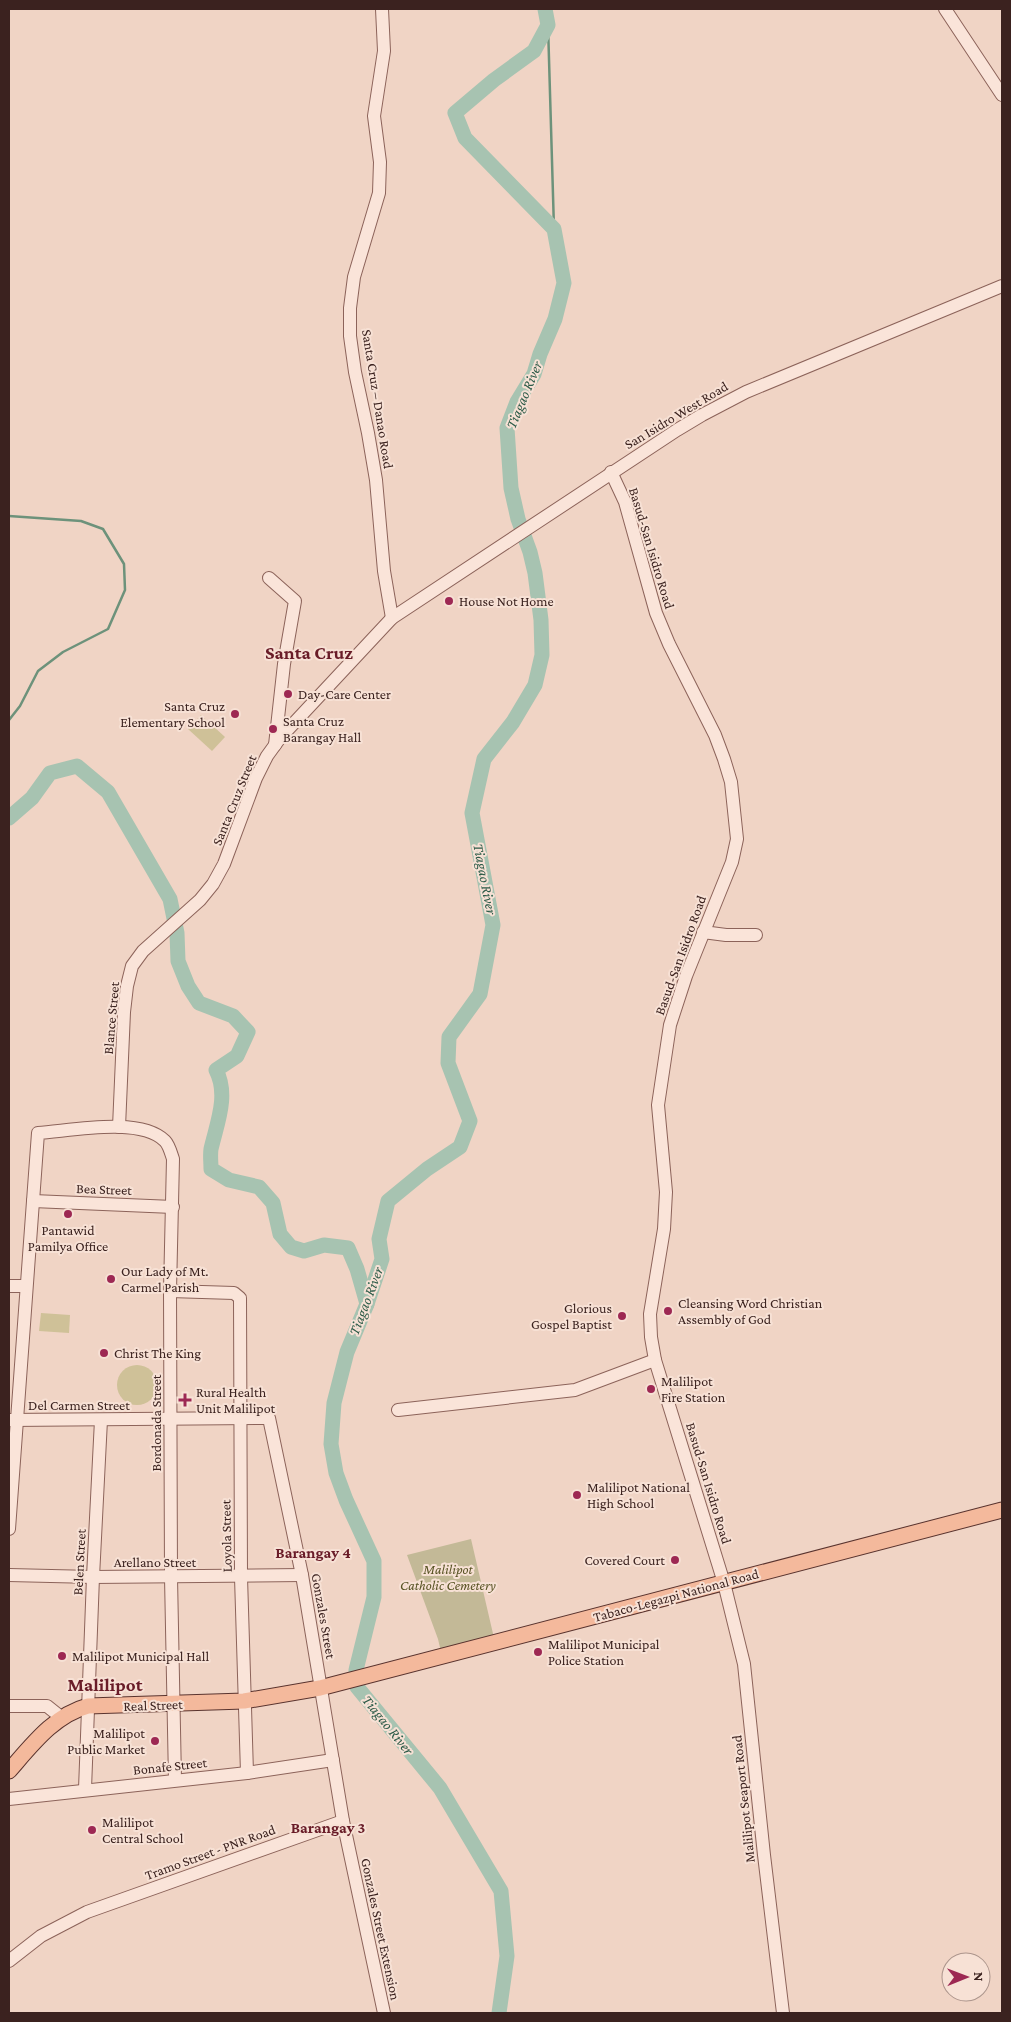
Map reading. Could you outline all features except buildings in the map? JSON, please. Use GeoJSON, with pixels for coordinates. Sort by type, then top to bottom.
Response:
{"type":"FeatureCollection","features":[{"type":"Feature","properties":{"kind":"main road","name":"Tabaco-Legazpi National Road"},"geometry":{"type":"LineString","coordinates":[[350,1680],[1002,1510]]}},
{"type":"Feature","properties":{"kind":"main road","name":"Real Street"},"geometry":{"type":"LineString","coordinates":[[9,1771],[62,1718],[77,1709],[88,1706],[244,1701],[320,1688],[350,1680]]}},
{"type":"Feature","properties":{"kind":"street","name":"Santa Cruz – Danao Road"},"geometry":{"type":"LineString","coordinates":[[382,9],[384,50],[374,116],[380,162],[379,193],[354,277],[350,308],[350,336],[376,480],[384,571],[392,618]]}},
{"type":"Feature","properties":{"kind":"street"},"geometry":{"type":"LineString","coordinates":[[945,9],[1002,94]]}},
{"type":"Feature","properties":{"kind":"street","name":"San Isidro West Road"},"geometry":{"type":"LineString","coordinates":[[392,618],[611,472],[702,415],[746,392],[1002,286]]}},
{"type":"Feature","properties":{"kind":"street","name":"Basud-San Isidro Road"},"geometry":{"type":"LineString","coordinates":[[611,472],[625,502],[656,613],[672,652],[715,735],[731,782],[737,839],[736,851],[703,932],[675,1006],[670,1025],[658,1105],[666,1192],[664,1229],[650,1314],[650,1337],[655,1360],[724,1583]]}},
{"type":"Feature","properties":{"kind":"street"},"geometry":{"type":"LineString","coordinates":[[269,578],[295,601],[284,664],[275,745]]}},
{"type":"Feature","properties":{"kind":"street","name":"Santa Cruz Street"},"geometry":{"type":"LineString","coordinates":[[168,928],[200,900],[224,864],[256,778],[275,745],[392,618]]}},
{"type":"Feature","properties":{"kind":"street","name":"Blance Street"},"geometry":{"type":"LineString","coordinates":[[119,1126],[124,1012],[127,986],[132,966],[143,951],[168,928]]}},
{"type":"Feature","properties":{"kind":"street"},"geometry":{"type":"LineString","coordinates":[[703,932],[756,935]]}},
{"type":"Feature","properties":{"kind":"street"},"geometry":{"type":"LineString","coordinates":[[9,1529],[13,1420],[38,1133],[119,1126]]}},
{"type":"Feature","properties":{"kind":"street","name":"Bordonada Street"},"geometry":{"type":"LineString","coordinates":[[119,1126],[143,1130],[156,1135],[166,1142],[173,1159],[170,1291],[175,1780]]}},
{"type":"Feature","properties":{"kind":"street","name":"Bea Street"},"geometry":{"type":"LineString","coordinates":[[33,1201],[173,1207]]}},
{"type":"Feature","properties":{"kind":"street"},"geometry":{"type":"LineString","coordinates":[[9,1286],[26,1286]]}},
{"type":"Feature","properties":{"kind":"street","name":"Loyola Street"},"geometry":{"type":"LineString","coordinates":[[170,1291],[234,1293],[240,1298],[241,1577],[247,1773]]}},
{"type":"Feature","properties":{"kind":"street"},"geometry":{"type":"LineString","coordinates":[[398,1410],[575,1390],[655,1360]]}},
{"type":"Feature","properties":{"kind":"street","name":"Del Carmen Street"},"geometry":{"type":"LineString","coordinates":[[13,1420],[269,1418]]}},
{"type":"Feature","properties":{"kind":"street","name":"Gonzales Street"},"geometry":{"type":"LineString","coordinates":[[269,1418],[302,1576],[343,1821]]}},
{"type":"Feature","properties":{"kind":"street","name":"Belen Street"},"geometry":{"type":"LineString","coordinates":[[86,1790],[93,1577],[101,1420]]}},
{"type":"Feature","properties":{"kind":"street","name":"Arellano Street"},"geometry":{"type":"LineString","coordinates":[[9,1576],[302,1576]]}},
{"type":"Feature","properties":{"kind":"street","name":"Malilipot Seaport Road"},"geometry":{"type":"LineString","coordinates":[[724,1583],[744,1664],[783,2013]]}},
{"type":"Feature","properties":{"kind":"street"},"geometry":{"type":"LineString","coordinates":[[9,1706],[47,1706],[62,1718]]}},
{"type":"Feature","properties":{"kind":"street","name":"Bonafe Street"},"geometry":{"type":"LineString","coordinates":[[9,1799],[247,1773],[333,1760]]}},
{"type":"Feature","properties":{"kind":"street","name":"Tramo Street - PNR Road"},"geometry":{"type":"LineString","coordinates":[[9,1961],[41,1936],[88,1912],[343,1821]]}},
{"type":"Feature","properties":{"kind":"street","name":"Gonzales Street Extension"},"geometry":{"type":"LineString","coordinates":[[343,1821],[384,2013]]}},
{"type":"Feature","properties":{"kind":"shaded area"},"geometry":{"type":"Polygon","coordinates":[[[201,715],[225,737],[212,751],[188,729],[201,715]]]}},
{"type":"Feature","properties":{"kind":"shaded area"},"geometry":{"type":"Polygon","coordinates":[[[41,1313],[70,1315],[69,1333],[39,1331],[41,1313]]]}},
{"type":"Feature","properties":{"kind":"shaded area"},"geometry":{"type":"Polygon","coordinates":[[[137,1365],[151,1371],[157,1385],[151,1399],[137,1405],[123,1399],[117,1385],[123,1371],[137,1365]]]}},
{"type":"Feature","properties":{"kind":"green space","name":"Malilipot Catholic Cemetery"},"geometry":{"type":"Polygon","coordinates":[[[471,1539],[494,1638],[441,1652],[407,1555],[471,1539]]]}},
{"type":"Feature","properties":{"kind":"waterway","name":"Tiagao River"},"geometry":{"type":"LineString","coordinates":[[499,2013],[507,1956],[501,1891],[440,1788],[357,1687],[356,1670],[374,1597],[374,1561],[346,1500],[336,1473],[331,1444],[334,1403],[347,1352],[367,1304],[382,1259],[379,1239],[388,1201],[427,1169],[460,1147],[470,1121],[448,1063],[449,1037],[480,994],[493,925],[472,813],[484,759],[513,722],[535,685],[542,655],[541,620],[535,573],[530,552],[518,519],[511,488],[507,428],[517,402],[534,374],[540,354],[555,319],[564,283],[554,229],[465,138],[455,113],[494,80],[534,51],[548,25],[545,9]]}},
{"type":"Feature","properties":{"kind":"waterway"},"geometry":{"type":"LineString","coordinates":[[548,25],[554,229]]}},
{"type":"Feature","properties":{"kind":"waterway"},"geometry":{"type":"LineString","coordinates":[[9,516],[81,521],[103,529],[124,564],[125,590],[108,629],[63,652],[38,671],[20,706],[9,720]]}},
{"type":"Feature","properties":{"kind":"waterway"},"geometry":{"type":"LineString","coordinates":[[9,818],[32,798],[50,773],[77,766],[108,792],[170,899],[177,933],[178,961],[188,986],[199,1003],[233,1016],[248,1032],[237,1056],[216,1070],[222,1089],[222,1099],[211,1149],[211,1169],[229,1180],[259,1187],[273,1203],[280,1234],[291,1247],[304,1251],[324,1245],[348,1248],[357,1269],[367,1304]]}},
{"type":"Feature","properties":{"kind":"place","name":"House Not Home"},"geometry":{"type":"Point","coordinates":[449,601]}},
{"type":"Feature","properties":{"kind":"place","name":"Day-Care Center"},"geometry":{"type":"Point","coordinates":[288,694]}},
{"type":"Feature","properties":{"kind":"place","name":"Santa Cruz Elementary School"},"geometry":{"type":"Point","coordinates":[235,714]}},
{"type":"Feature","properties":{"kind":"place","name":"Santa Cruz Barangay Hall"},"geometry":{"type":"Point","coordinates":[273,729]}},
{"type":"Feature","properties":{"kind":"place","name":"Pantawid Pamilya Office"},"geometry":{"type":"Point","coordinates":[68,1214]}},
{"type":"Feature","properties":{"kind":"place","name":"Our Lady of Mt. Carmel Parish"},"geometry":{"type":"Point","coordinates":[111,1279]}},
{"type":"Feature","properties":{"kind":"place","name":"Cleansing Word Christian Assembly of God"},"geometry":{"type":"Point","coordinates":[668,1311]}},
{"type":"Feature","properties":{"kind":"place","name":"Glorious Gospel Baptist"},"geometry":{"type":"Point","coordinates":[622,1316]}},
{"type":"Feature","properties":{"kind":"place","name":"Christ The King"},"geometry":{"type":"Point","coordinates":[104,1353]}},
{"type":"Feature","properties":{"kind":"place","name":"Malilipot Fire Station"},"geometry":{"type":"Point","coordinates":[651,1389]}},
{"type":"Feature","properties":{"kind":"place","name":"Rural Health Unit Malilipot"},"geometry":{"type":"Point","coordinates":[185,1400]}},
{"type":"Feature","properties":{"kind":"place","name":"Malilipot National High School"},"geometry":{"type":"Point","coordinates":[577,1495]}},
{"type":"Feature","properties":{"kind":"place","name":"Covered Court"},"geometry":{"type":"Point","coordinates":[675,1560]}},
{"type":"Feature","properties":{"kind":"place","name":"Malilipot Municipal Police Station"},"geometry":{"type":"Point","coordinates":[538,1652]}},
{"type":"Feature","properties":{"kind":"place","name":"Malilipot Municipal Hall"},"geometry":{"type":"Point","coordinates":[62,1656]}},
{"type":"Feature","properties":{"kind":"place","name":"Malilipot Public Market"},"geometry":{"type":"Point","coordinates":[155,1741]}},
{"type":"Feature","properties":{"kind":"place","name":"Malilipot Central School"},"geometry":{"type":"Point","coordinates":[92,1830]}},
{"type":"Feature","properties":{"kind":"district","name":"Santa Cruz"},"geometry":{"type":"Point","coordinates":[309,652]}},
{"type":"Feature","properties":{"kind":"district","name":"Barangay 4"},"geometry":{"type":"Point","coordinates":[313,1552]}},
{"type":"Feature","properties":{"kind":"district","name":"Malilipot"},"geometry":{"type":"Point","coordinates":[105,1684]}},
{"type":"Feature","properties":{"kind":"district","name":"Barangay 3"},"geometry":{"type":"Point","coordinates":[328,1827]}}]}
